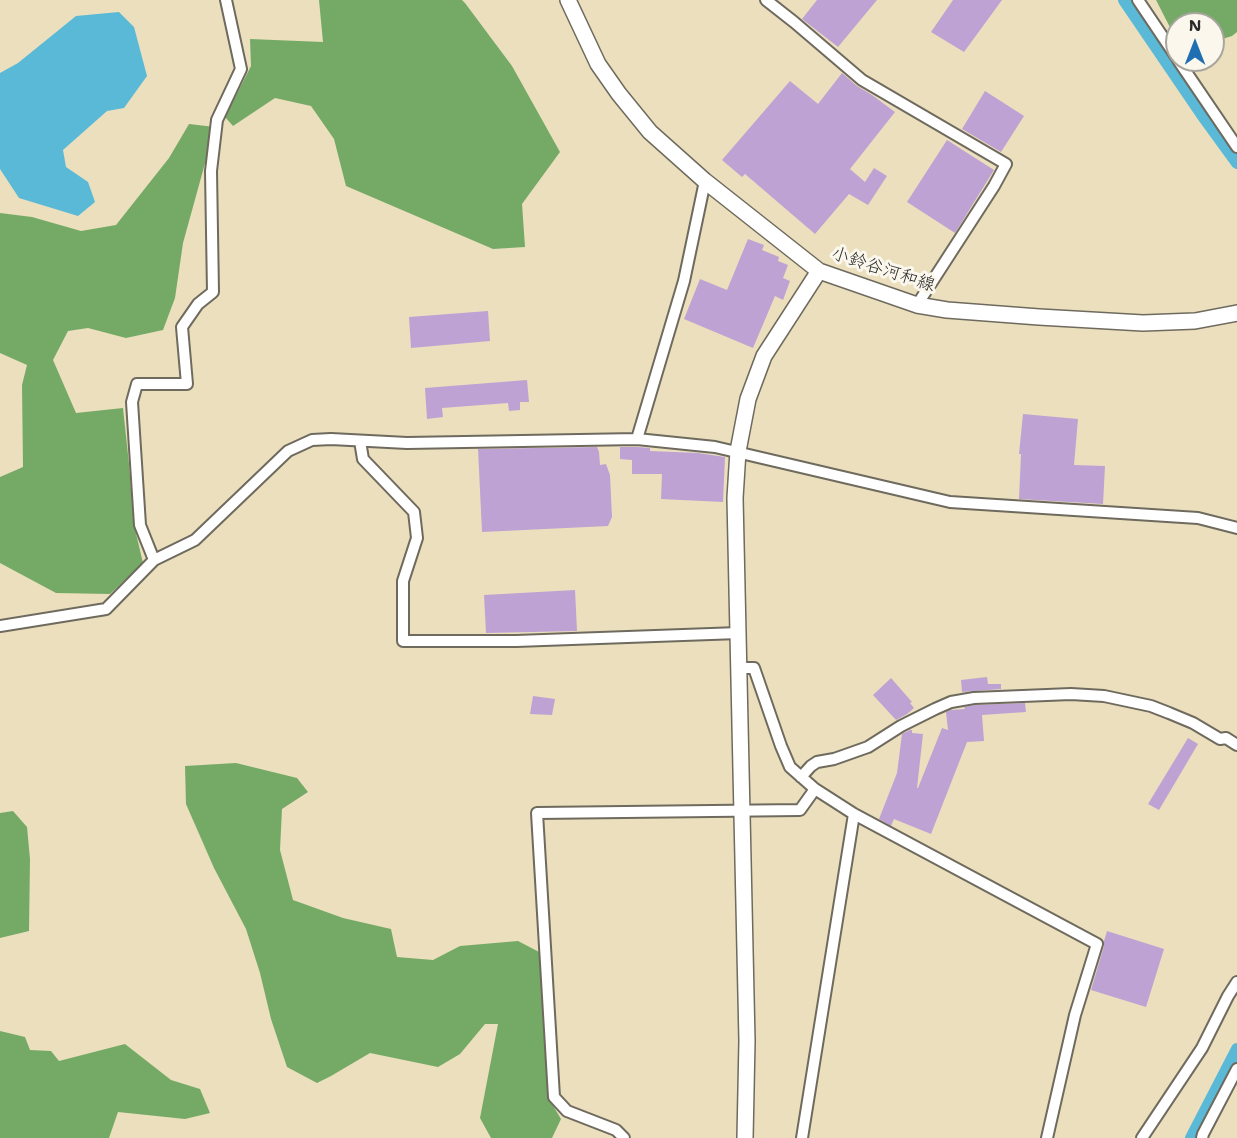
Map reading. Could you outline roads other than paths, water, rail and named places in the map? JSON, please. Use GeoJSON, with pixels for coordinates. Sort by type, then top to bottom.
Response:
{"type":"FeatureCollection","features":[{"type":"Feature","properties":{"kind":"street"},"geometry":{"type":"LineString","coordinates":[[154,560],[140,525],[132,402],[137,384],[187,384],[182,327],[198,304],[213,292],[211,171],[217,120],[241,69],[226,0]]}},
{"type":"Feature","properties":{"kind":"street","name":"小鈴谷河和線"},"geometry":{"type":"LineString","coordinates":[[568,0],[598,64],[650,132],[705,181],[819,271],[917,305],[947,310],[1143,322],[1195,321],[1237,313]]}},
{"type":"Feature","properties":{"kind":"street"},"geometry":{"type":"LineString","coordinates":[[766,0],[862,80],[1006,164],[917,305]]}},
{"type":"Feature","properties":{"kind":"street"},"geometry":{"type":"LineString","coordinates":[[1138,0],[1165,40]]}},
{"type":"Feature","properties":{"kind":"street"},"geometry":{"type":"LineString","coordinates":[[1187,72],[1237,147]]}},
{"type":"Feature","properties":{"kind":"street"},"geometry":{"type":"LineString","coordinates":[[637,439],[684,281],[705,181]]}},
{"type":"Feature","properties":{"kind":"street"},"geometry":{"type":"LineString","coordinates":[[746,1138],[747,1041],[735,498],[738,452],[748,399],[764,356],[819,271]]}},
{"type":"Feature","properties":{"kind":"street"},"geometry":{"type":"LineString","coordinates":[[0,626],[106,609],[154,560],[195,540],[288,451],[312,440],[407,442],[637,439],[715,447],[950,502],[1198,518],[1237,528]]}},
{"type":"Feature","properties":{"kind":"street"},"geometry":{"type":"LineString","coordinates":[[360,441],[363,459],[414,512],[417,538],[404,580],[402,641],[739,633]]}},
{"type":"Feature","properties":{"kind":"street"},"geometry":{"type":"LineString","coordinates":[[739,668],[754,668],[790,767],[815,789],[854,814],[1096,944],[1075,1014],[1047,1138]]}},
{"type":"Feature","properties":{"kind":"street"},"geometry":{"type":"LineString","coordinates":[[801,777],[817,762],[834,759],[868,747],[901,726],[935,709],[951,702],[974,698],[1071,694],[1104,696],[1169,712],[1220,739],[1226,738],[1237,745]]}},
{"type":"Feature","properties":{"kind":"street"},"geometry":{"type":"LineString","coordinates":[[624,1138],[616,1130],[567,1112],[554,1096],[537,813],[800,810],[815,789]]}},
{"type":"Feature","properties":{"kind":"street"},"geometry":{"type":"LineString","coordinates":[[802,1138],[854,814]]}},
{"type":"Feature","properties":{"kind":"street"},"geometry":{"type":"LineString","coordinates":[[1142,1138],[1202,1048],[1237,982]]}},
{"type":"Feature","properties":{"kind":"street"},"geometry":{"type":"LineString","coordinates":[[1202,1138],[1237,1069]]}},
{"type":"Feature","properties":{"kind":"water"},"geometry":{"type":"Polygon","coordinates":[[[119,12],[134,27],[147,76],[124,108],[107,111],[63,150],[66,167],[88,182],[95,202],[78,216],[19,198],[0,169],[0,73],[18,63],[76,16],[119,12]]]}},
{"type":"Feature","properties":{"kind":"waterway"},"geometry":{"type":"LineString","coordinates":[[1124,0],[1237,163]]}},
{"type":"Feature","properties":{"kind":"waterway"},"geometry":{"type":"LineString","coordinates":[[1191,1138],[1237,1049]]}}]}
